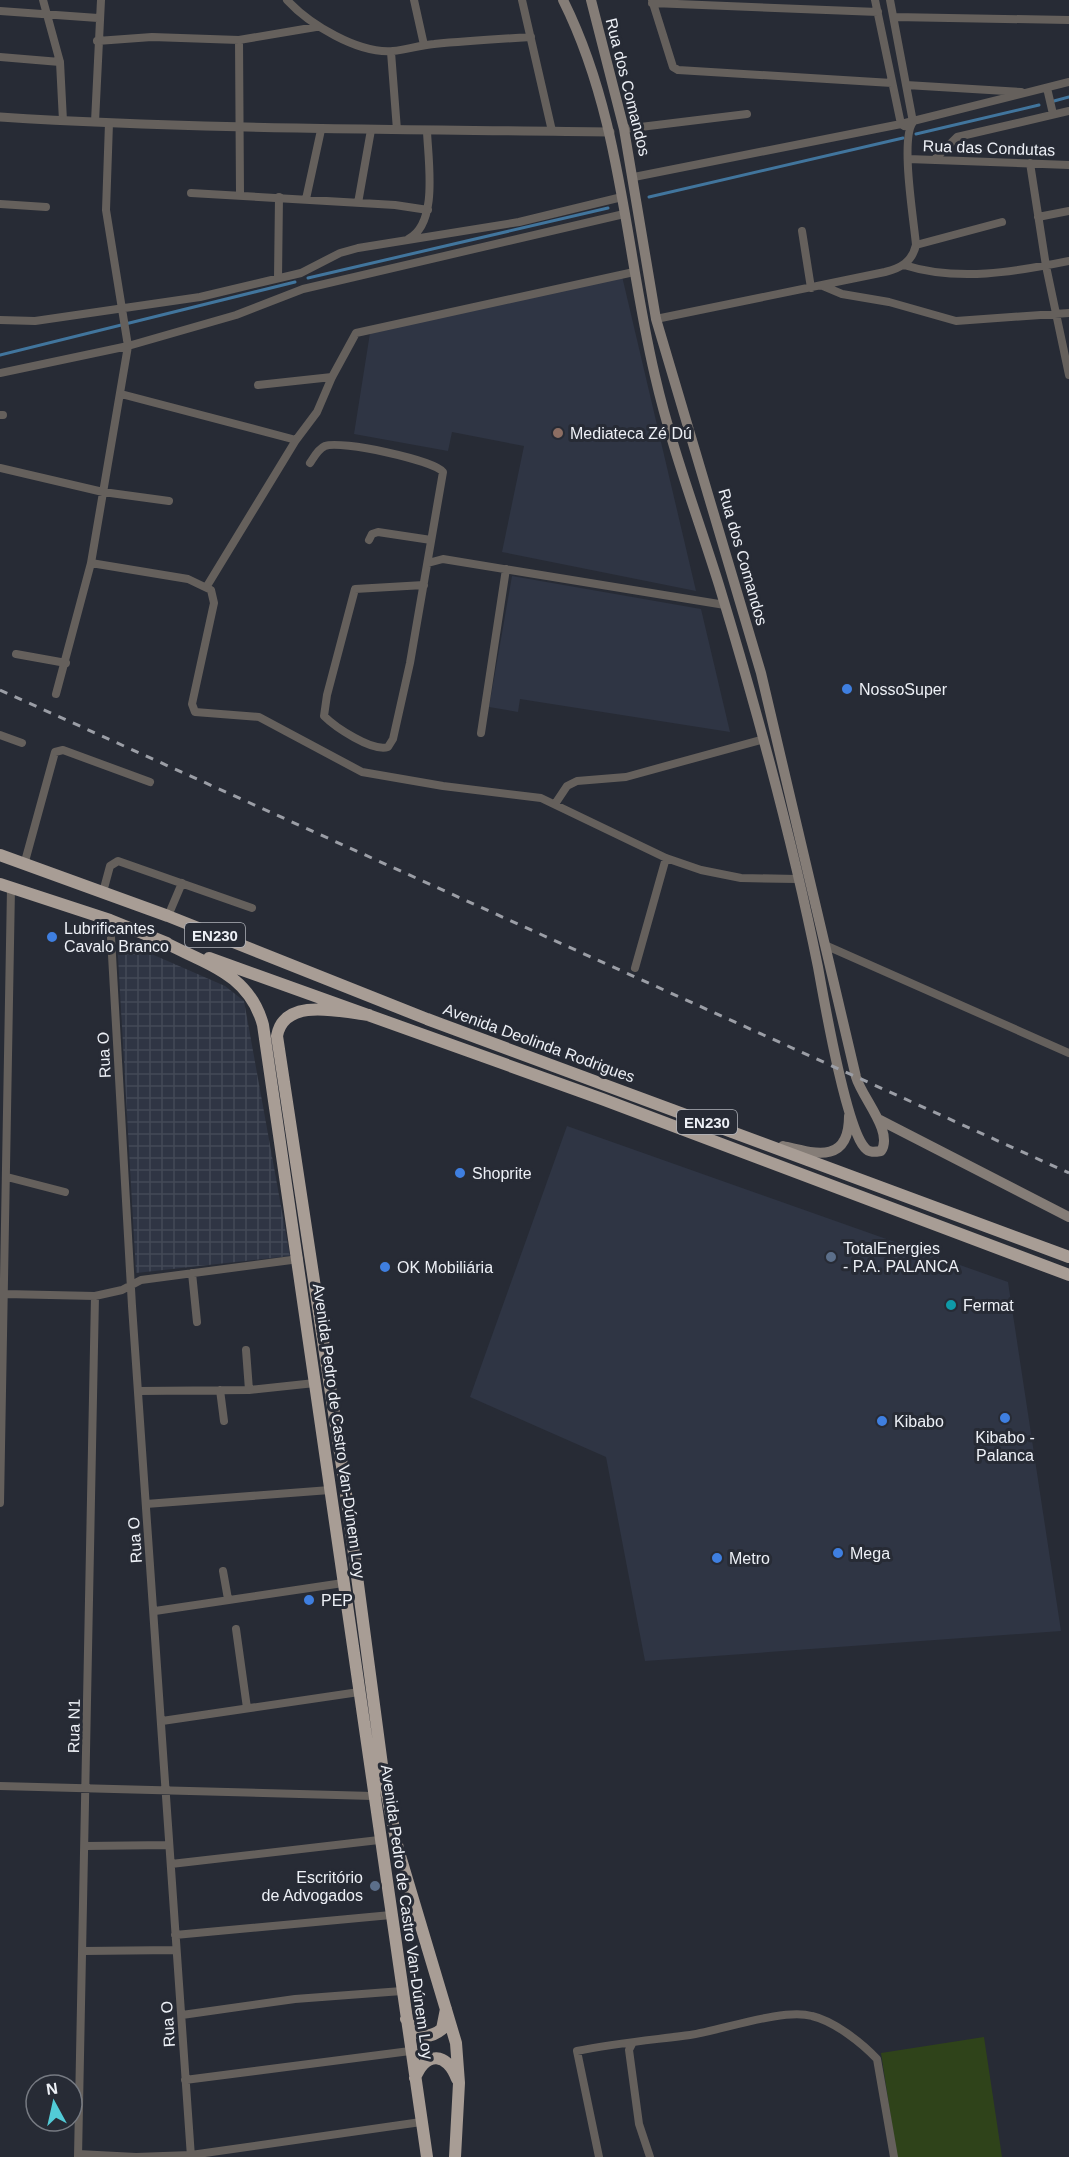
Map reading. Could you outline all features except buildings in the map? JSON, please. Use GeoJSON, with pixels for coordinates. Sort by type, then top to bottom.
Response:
{"type":"FeatureCollection","features":[{"type":"Feature","properties":{"kind":"highway","name":"Avenida Deolinda Rodrigues"},"geometry":{"type":"LineString","coordinates":[[0,855],[168,916],[427,1019],[1069,1257]]}},
{"type":"Feature","properties":{"kind":"highway","name":"Avenida Deolinda Rodrigues"},"geometry":{"type":"LineString","coordinates":[[5,886],[110,920],[162,941],[602,1099],[1069,1275]]}},
{"type":"Feature","properties":{"kind":"highway","name":"Avenida Pedro de Castro Van-Dúnem Loy"},"geometry":{"type":"LineString","coordinates":[[162,941],[230,976],[247,989],[260,1012],[299,1259],[373,1796],[427,2157]]}},
{"type":"Feature","properties":{"kind":"highway","name":"Avenida Pedro de Castro Van-Dúnem Loy"},"geometry":{"type":"LineString","coordinates":[[369,1015],[317,1009],[304,1011],[287,1018],[277,1036],[345,1486],[384,1780],[398,1849],[456,2043],[459,2083],[455,2157]]}},
{"type":"Feature","properties":{"kind":"highway"},"geometry":{"type":"LineString","coordinates":[[405,2018],[418,2034],[427,2037],[442,2029],[446,2008]]}},
{"type":"Feature","properties":{"kind":"highway"},"geometry":{"type":"LineString","coordinates":[[415,2079],[420,2066],[433,2058],[440,2058],[454,2070],[459,2083]]}},
{"type":"Feature","properties":{"kind":"main road","name":"Rua dos Comandos"},"geometry":{"type":"LineString","coordinates":[[563,0],[593,68],[610,132],[642,321],[658,390],[725,604],[764,739],[849,1113],[863,1147],[868,1151],[881,1150],[885,1145],[885,1134],[858,1084],[761,674],[656,319],[634,177],[591,0]]}},
{"type":"Feature","properties":{"kind":"main road"},"geometry":{"type":"LineString","coordinates":[[750,1137],[818,1155],[828,1154],[837,1149],[843,1141],[849,1113]]}},
{"type":"Feature","properties":{"kind":"main road"},"geometry":{"type":"LineString","coordinates":[[878,1119],[1069,1217]]}},
{"type":"Feature","properties":{"kind":"street"},"geometry":{"type":"LineString","coordinates":[[43,0],[50,16],[60,62],[63,121]]}},
{"type":"Feature","properties":{"kind":"street"},"geometry":{"type":"LineString","coordinates":[[95,122],[98,18],[101,0]]}},
{"type":"Feature","properties":{"kind":"street"},"geometry":{"type":"LineString","coordinates":[[287,0],[316,27],[360,45],[391,52],[424,45],[531,37]]}},
{"type":"Feature","properties":{"kind":"street"},"geometry":{"type":"LineString","coordinates":[[414,0],[424,45]]}},
{"type":"Feature","properties":{"kind":"street"},"geometry":{"type":"LineString","coordinates":[[522,0],[552,131]]}},
{"type":"Feature","properties":{"kind":"street"},"geometry":{"type":"LineString","coordinates":[[875,0],[892,83],[907,125]]}},
{"type":"Feature","properties":{"kind":"street"},"geometry":{"type":"LineString","coordinates":[[890,0],[906,85],[908,159],[916,245],[915,252],[904,265]]}},
{"type":"Feature","properties":{"kind":"street"},"geometry":{"type":"LineString","coordinates":[[878,12],[652,1],[674,67],[678,70],[892,83]]}},
{"type":"Feature","properties":{"kind":"street"},"geometry":{"type":"LineString","coordinates":[[0,11],[98,18]]}},
{"type":"Feature","properties":{"kind":"street"},"geometry":{"type":"LineString","coordinates":[[894,17],[1069,20]]}},
{"type":"Feature","properties":{"kind":"street"},"geometry":{"type":"LineString","coordinates":[[97,41],[152,37],[239,40],[316,27]]}},
{"type":"Feature","properties":{"kind":"street"},"geometry":{"type":"LineString","coordinates":[[239,40],[240,194]]}},
{"type":"Feature","properties":{"kind":"street"},"geometry":{"type":"LineString","coordinates":[[391,52],[397,130]]}},
{"type":"Feature","properties":{"kind":"street"},"geometry":{"type":"LineString","coordinates":[[0,57],[60,62]]}},
{"type":"Feature","properties":{"kind":"street"},"geometry":{"type":"LineString","coordinates":[[634,177],[907,125],[1069,82]]}},
{"type":"Feature","properties":{"kind":"street"},"geometry":{"type":"LineString","coordinates":[[906,85],[1030,93]]}},
{"type":"Feature","properties":{"kind":"street"},"geometry":{"type":"LineString","coordinates":[[1047,88],[1053,114]]}},
{"type":"Feature","properties":{"kind":"street"},"geometry":{"type":"LineString","coordinates":[[934,159],[957,137],[1069,111]]}},
{"type":"Feature","properties":{"kind":"street"},"geometry":{"type":"LineString","coordinates":[[624,129],[747,114]]}},
{"type":"Feature","properties":{"kind":"street"},"geometry":{"type":"LineString","coordinates":[[0,117],[238,127],[610,132]]}},
{"type":"Feature","properties":{"kind":"street"},"geometry":{"type":"LineString","coordinates":[[56,694],[92,563],[128,346],[106,210],[109,123]]}},
{"type":"Feature","properties":{"kind":"street"},"geometry":{"type":"LineString","coordinates":[[306,199],[321,129]]}},
{"type":"Feature","properties":{"kind":"street"},"geometry":{"type":"LineString","coordinates":[[358,203],[371,130]]}},
{"type":"Feature","properties":{"kind":"street"},"geometry":{"type":"LineString","coordinates":[[401,243],[421,229],[428,210],[427,131]]}},
{"type":"Feature","properties":{"kind":"street","name":"Rua das Condutas"},"geometry":{"type":"LineString","coordinates":[[908,159],[1069,165]]}},
{"type":"Feature","properties":{"kind":"street"},"geometry":{"type":"LineString","coordinates":[[1030,163],[1046,266],[1069,370]]}},
{"type":"Feature","properties":{"kind":"street"},"geometry":{"type":"LineString","coordinates":[[191,192],[428,210]]}},
{"type":"Feature","properties":{"kind":"street"},"geometry":{"type":"LineString","coordinates":[[278,279],[279,197]]}},
{"type":"Feature","properties":{"kind":"street"},"geometry":{"type":"LineString","coordinates":[[0,373],[128,346],[236,315],[302,280],[340,252],[401,243],[467,228],[530,220],[622,197]]}},
{"type":"Feature","properties":{"kind":"street"},"geometry":{"type":"LineString","coordinates":[[0,204],[46,207]]}},
{"type":"Feature","properties":{"kind":"street"},"geometry":{"type":"LineString","coordinates":[[1038,217],[1069,211]]}},
{"type":"Feature","properties":{"kind":"street"},"geometry":{"type":"LineString","coordinates":[[0,320],[35,321],[122,314],[278,279],[302,280],[624,214]]}},
{"type":"Feature","properties":{"kind":"street"},"geometry":{"type":"LineString","coordinates":[[916,245],[1002,222]]}},
{"type":"Feature","properties":{"kind":"street"},"geometry":{"type":"LineString","coordinates":[[802,231],[811,288]]}},
{"type":"Feature","properties":{"kind":"street"},"geometry":{"type":"LineString","coordinates":[[656,319],[824,286],[904,265],[927,273],[951,275],[1046,266],[1069,261]]}},
{"type":"Feature","properties":{"kind":"street"},"geometry":{"type":"LineString","coordinates":[[207,586],[296,440],[317,412],[353,336],[361,331],[634,272]]}},
{"type":"Feature","properties":{"kind":"street"},"geometry":{"type":"LineString","coordinates":[[824,286],[842,294],[889,302],[950,320],[1069,313]]}},
{"type":"Feature","properties":{"kind":"street"},"geometry":{"type":"LineString","coordinates":[[258,386],[332,377]]}},
{"type":"Feature","properties":{"kind":"street"},"geometry":{"type":"LineString","coordinates":[[121,394],[296,440]]}},
{"type":"Feature","properties":{"kind":"street"},"geometry":{"type":"LineString","coordinates":[[309,463],[318,450],[325,446],[340,444],[441,469],[442,479],[411,663],[393,739],[388,747],[379,749],[334,727],[324,716],[327,695],[355,589],[424,585]]}},
{"type":"Feature","properties":{"kind":"street"},"geometry":{"type":"LineString","coordinates":[[0,468],[103,492],[169,501]]}},
{"type":"Feature","properties":{"kind":"street"},"geometry":{"type":"LineString","coordinates":[[369,540],[372,534],[378,532],[431,544],[443,559]]}},
{"type":"Feature","properties":{"kind":"street"},"geometry":{"type":"LineString","coordinates":[[428,563],[443,559],[725,604]]}},
{"type":"Feature","properties":{"kind":"street"},"geometry":{"type":"LineString","coordinates":[[92,563],[149,571],[207,586]]}},
{"type":"Feature","properties":{"kind":"street"},"geometry":{"type":"LineString","coordinates":[[481,733],[506,569]]}},
{"type":"Feature","properties":{"kind":"street"},"geometry":{"type":"LineString","coordinates":[[207,586],[214,603],[192,704],[195,712],[266,720],[362,772],[443,786],[527,795],[555,804],[666,858],[723,875],[765,880],[797,879]]}},
{"type":"Feature","properties":{"kind":"street"},"geometry":{"type":"LineString","coordinates":[[16,654],[66,663]]}},
{"type":"Feature","properties":{"kind":"street"},"geometry":{"type":"LineString","coordinates":[[0,735],[22,743]]}},
{"type":"Feature","properties":{"kind":"street"},"geometry":{"type":"LineString","coordinates":[[555,804],[567,786],[577,781],[626,777],[764,739]]}},
{"type":"Feature","properties":{"kind":"street"},"geometry":{"type":"LineString","coordinates":[[24,865],[55,752],[63,750],[150,782]]}},
{"type":"Feature","properties":{"kind":"street"},"geometry":{"type":"LineString","coordinates":[[635,968],[666,858]]}},
{"type":"Feature","properties":{"kind":"street"},"geometry":{"type":"LineString","coordinates":[[103,892],[110,866],[118,861],[252,908]]}},
{"type":"Feature","properties":{"kind":"street"},"geometry":{"type":"LineString","coordinates":[[168,916],[182,883]]}},
{"type":"Feature","properties":{"kind":"street"},"geometry":{"type":"LineString","coordinates":[[0,1503],[7,1177],[5,886]]}},
{"type":"Feature","properties":{"kind":"street","name":"Rua O"},"geometry":{"type":"LineString","coordinates":[[110,920],[146,1504],[191,2156]]}},
{"type":"Feature","properties":{"kind":"street"},"geometry":{"type":"LineString","coordinates":[[827,946],[1069,1053]]}},
{"type":"Feature","properties":{"kind":"street"},"geometry":{"type":"LineString","coordinates":[[7,1177],[65,1192]]}},
{"type":"Feature","properties":{"kind":"street"},"geometry":{"type":"LineString","coordinates":[[5,1294],[95,1296],[141,1280],[299,1259]]}},
{"type":"Feature","properties":{"kind":"street"},"geometry":{"type":"LineString","coordinates":[[192,1273],[197,1322]]}},
{"type":"Feature","properties":{"kind":"street","name":"Rua N1"},"geometry":{"type":"LineString","coordinates":[[78,2155],[84,1951],[95,1296]]}},
{"type":"Feature","properties":{"kind":"street"},"geometry":{"type":"LineString","coordinates":[[246,1350],[249,1390]]}},
{"type":"Feature","properties":{"kind":"street"},"geometry":{"type":"LineString","coordinates":[[139,1391],[249,1390],[315,1383]]}},
{"type":"Feature","properties":{"kind":"street"},"geometry":{"type":"LineString","coordinates":[[220,1390],[224,1421]]}},
{"type":"Feature","properties":{"kind":"street"},"geometry":{"type":"LineString","coordinates":[[146,1504],[330,1490]]}},
{"type":"Feature","properties":{"kind":"street"},"geometry":{"type":"LineString","coordinates":[[222,1571],[228,1599]]}},
{"type":"Feature","properties":{"kind":"street"},"geometry":{"type":"LineString","coordinates":[[154,1611],[343,1583]]}},
{"type":"Feature","properties":{"kind":"street"},"geometry":{"type":"LineString","coordinates":[[236,1629],[246,1708]]}},
{"type":"Feature","properties":{"kind":"street"},"geometry":{"type":"LineString","coordinates":[[162,1720],[359,1692]]}},
{"type":"Feature","properties":{"kind":"street"},"geometry":{"type":"LineString","coordinates":[[0,1786],[373,1796]]}},
{"type":"Feature","properties":{"kind":"street"},"geometry":{"type":"LineString","coordinates":[[171,1864],[380,1840]]}},
{"type":"Feature","properties":{"kind":"street"},"geometry":{"type":"LineString","coordinates":[[86,1846],[169,1845]]}},
{"type":"Feature","properties":{"kind":"street"},"geometry":{"type":"LineString","coordinates":[[175,1935],[391,1915]]}},
{"type":"Feature","properties":{"kind":"street"},"geometry":{"type":"LineString","coordinates":[[84,1951],[176,1950]]}},
{"type":"Feature","properties":{"kind":"street"},"geometry":{"type":"LineString","coordinates":[[182,2015],[295,1999],[402,1991]]}},
{"type":"Feature","properties":{"kind":"street"},"geometry":{"type":"LineString","coordinates":[[599,2157],[590,2101],[576,2053],[580,2050],[632,2044],[641,2039],[690,2035],[782,2015],[804,2014],[819,2018],[865,2048],[880,2063],[894,2157]]}},
{"type":"Feature","properties":{"kind":"street"},"geometry":{"type":"LineString","coordinates":[[632,2044],[629,2050],[635,2102],[639,2124],[650,2157]]}},
{"type":"Feature","properties":{"kind":"street"},"geometry":{"type":"LineString","coordinates":[[185,2080],[410,2051]]}},
{"type":"Feature","properties":{"kind":"street"},"geometry":{"type":"LineString","coordinates":[[78,2155],[191,2156],[421,2121]]}},
{"type":"Feature","properties":{"kind":"shaded area","name":"Mediateca Zé Dú"},"geometry":{"type":"Polygon","coordinates":[[[622,276],[696,591],[502,552],[524,446],[452,432],[448,451],[354,434],[370,333],[622,276]]]}},
{"type":"Feature","properties":{"kind":"shaded area"},"geometry":{"type":"Polygon","coordinates":[[[512,576],[701,609],[730,732],[520,699],[518,712],[489,707],[512,576]]]}},
{"type":"Feature","properties":{"kind":"shaded area"},"geometry":{"type":"Polygon","coordinates":[[[117,939],[225,986],[244,1001],[290,1256],[136,1273],[117,939]]]}},
{"type":"Feature","properties":{"kind":"shaded area"},"geometry":{"type":"Polygon","coordinates":[[[567,1126],[1008,1282],[1061,1631],[645,1661],[606,1457],[470,1397],[567,1126]]]}},
{"type":"Feature","properties":{"kind":"green space"},"geometry":{"type":"Polygon","coordinates":[[[984,2037],[1002,2157],[897,2157],[881,2053],[984,2037]]]}},
{"type":"Feature","properties":{"kind":"waterway"},"geometry":{"type":"LineString","coordinates":[[1054,101],[1069,97]]}},
{"type":"Feature","properties":{"kind":"waterway"},"geometry":{"type":"LineString","coordinates":[[916,134],[1039,105]]}},
{"type":"Feature","properties":{"kind":"waterway"},"geometry":{"type":"LineString","coordinates":[[649,197],[903,138]]}},
{"type":"Feature","properties":{"kind":"waterway"},"geometry":{"type":"LineString","coordinates":[[308,278],[608,208]]}},
{"type":"Feature","properties":{"kind":"waterway"},"geometry":{"type":"LineString","coordinates":[[0,355],[295,282]]}},
{"type":"Feature","properties":{"kind":"railway"},"geometry":{"type":"LineString","coordinates":[[0,690],[1069,1173]]}},
{"type":"Feature","properties":{"kind":"place","name":"Mediateca Zé Dú"},"geometry":{"type":"Point","coordinates":[558,433]}},
{"type":"Feature","properties":{"kind":"place","name":"NossoSuper"},"geometry":{"type":"Point","coordinates":[847,689]}},
{"type":"Feature","properties":{"kind":"place","name":"Lubrificantes Cavalo Branco"},"geometry":{"type":"Point","coordinates":[52,937]}},
{"type":"Feature","properties":{"kind":"place","name":"Shoprite"},"geometry":{"type":"Point","coordinates":[460,1173]}},
{"type":"Feature","properties":{"kind":"place","name":"TotalEnergies - P.A. PALANCA"},"geometry":{"type":"Point","coordinates":[831,1257]}},
{"type":"Feature","properties":{"kind":"place","name":"OK Mobiliária"},"geometry":{"type":"Point","coordinates":[385,1267]}},
{"type":"Feature","properties":{"kind":"place","name":"Fermat"},"geometry":{"type":"Point","coordinates":[951,1305]}},
{"type":"Feature","properties":{"kind":"place","name":"Kibabo - Palanca"},"geometry":{"type":"Point","coordinates":[1005,1418]}},
{"type":"Feature","properties":{"kind":"place","name":"Kibabo"},"geometry":{"type":"Point","coordinates":[882,1421]}},
{"type":"Feature","properties":{"kind":"place","name":"Mega"},"geometry":{"type":"Point","coordinates":[838,1553]}},
{"type":"Feature","properties":{"kind":"place","name":"Metro"},"geometry":{"type":"Point","coordinates":[717,1558]}},
{"type":"Feature","properties":{"kind":"place","name":"PEP"},"geometry":{"type":"Point","coordinates":[309,1600]}},
{"type":"Feature","properties":{"kind":"place","name":"Escritório de Advogados"},"geometry":{"type":"Point","coordinates":[375,1886]}}]}
